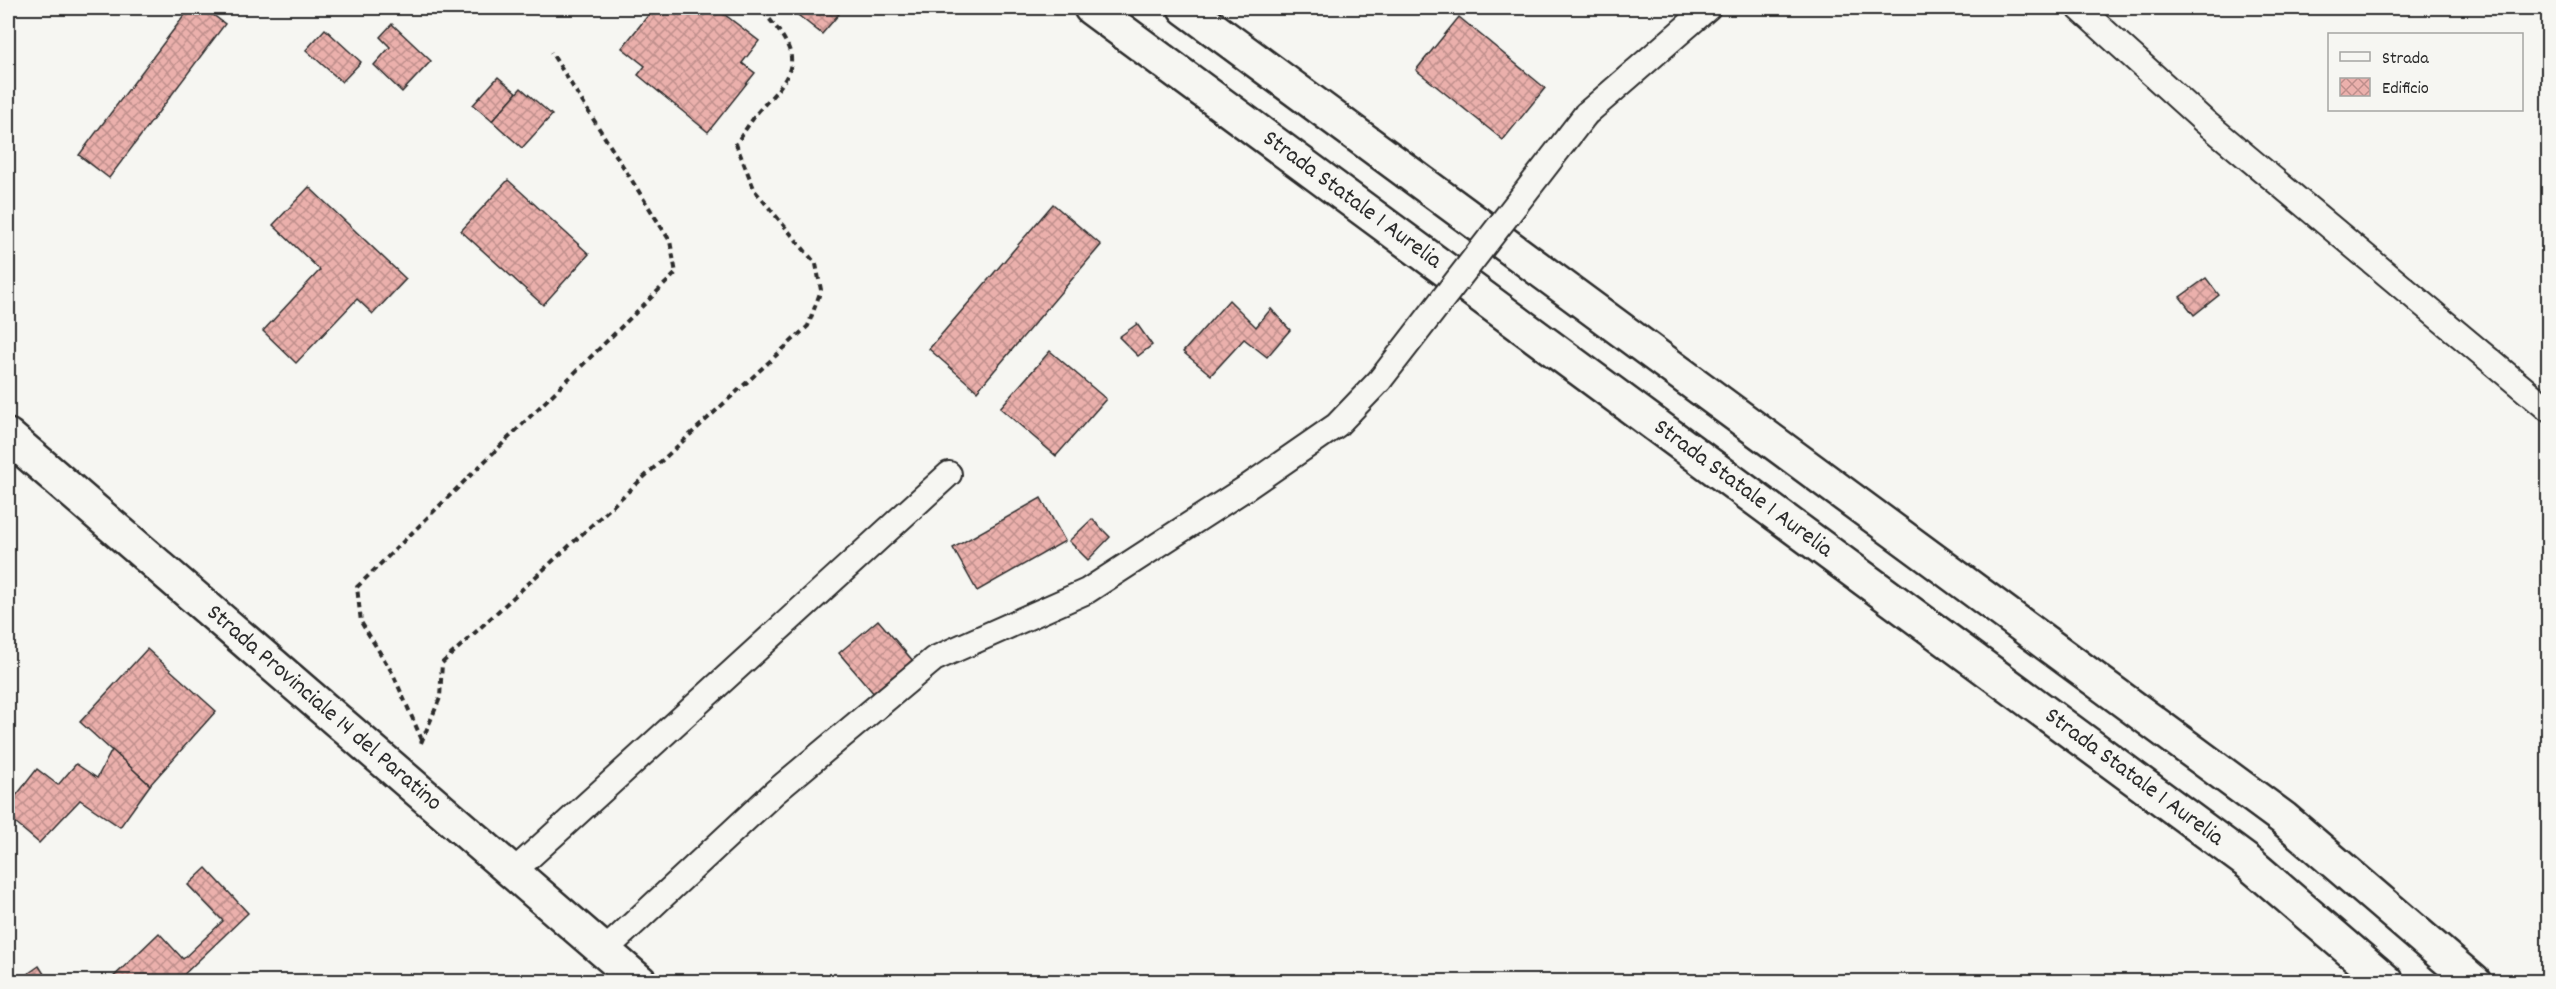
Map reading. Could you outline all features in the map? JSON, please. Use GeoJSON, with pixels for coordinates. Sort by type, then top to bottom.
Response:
{"type":"FeatureCollection","features":[{"type":"Feature","properties":{"kind":"main road","name":"Strada Statale 1 Aurelia"},"geometry":{"type":"LineString","coordinates":[[1091,8],[2249,863],[2387,981]]}},
{"type":"Feature","properties":{"kind":"main road"},"geometry":{"type":"LineString","coordinates":[[1185,8],[2283,818],[2474,981]]}},
{"type":"Feature","properties":{"kind":"main road","name":"Strada Provinciale 14 del Paratino"},"geometry":{"type":"LineString","coordinates":[[8,436],[640,981]]}},
{"type":"Feature","properties":{"kind":"lane"},"geometry":{"type":"LineString","coordinates":[[604,951],[775,792],[934,660],[1087,591],[1338,425],[1380,380],[1586,114],[1708,8]]}},
{"type":"Feature","properties":{"kind":"lane"},"geometry":{"type":"LineString","coordinates":[[2079,8],[2204,121],[2548,409]]}},
{"type":"Feature","properties":{"kind":"lane"},"geometry":{"type":"LineString","coordinates":[[513,872],[949,474]]}},
{"type":"Feature","properties":{"kind":"path"},"geometry":{"type":"LineString","coordinates":[[406,779],[440,698],[442,663],[808,326],[820,290],[816,264],[755,191],[736,144],[757,113],[780,89],[790,65],[790,50],[773,23],[759,8]]}},
{"type":"Feature","properties":{"kind":"path"},"geometry":{"type":"LineString","coordinates":[[422,741],[393,674],[360,622],[357,588],[676,273],[670,241],[551,52]]}},
{"type":"Feature","properties":{"kind":"building"},"geometry":{"type":"Polygon","coordinates":[[[190,8],[204,8],[225,24],[109,178],[79,155],[190,8]]]}},
{"type":"Feature","properties":{"kind":"building"},"geometry":{"type":"Polygon","coordinates":[[[654,8],[716,8],[759,41],[742,63],[755,73],[708,132],[638,75],[645,66],[622,48],[654,8]]]}},
{"type":"Feature","properties":{"kind":"building"},"geometry":{"type":"Polygon","coordinates":[[[789,8],[831,8],[839,14],[822,34],[789,8]]]}},
{"type":"Feature","properties":{"kind":"building"},"geometry":{"type":"Polygon","coordinates":[[[1459,17],[1545,88],[1503,140],[1416,70],[1459,17]]]}},
{"type":"Feature","properties":{"kind":"building"},"geometry":{"type":"Polygon","coordinates":[[[392,24],[431,61],[402,92],[374,65],[390,47],[380,37],[392,24]]]}},
{"type":"Feature","properties":{"kind":"building"},"geometry":{"type":"Polygon","coordinates":[[[325,29],[361,62],[342,82],[306,50],[325,29]]]}},
{"type":"Feature","properties":{"kind":"building"},"geometry":{"type":"Polygon","coordinates":[[[498,77],[517,93],[492,121],[473,105],[498,77]]]}},
{"type":"Feature","properties":{"kind":"building"},"geometry":{"type":"Polygon","coordinates":[[[521,88],[552,115],[522,148],[492,121],[521,88]]]}},
{"type":"Feature","properties":{"kind":"building"},"geometry":{"type":"Polygon","coordinates":[[[508,180],[589,254],[543,305],[461,231],[508,180]]]}},
{"type":"Feature","properties":{"kind":"building"},"geometry":{"type":"Polygon","coordinates":[[[309,187],[406,279],[373,314],[357,299],[296,363],[263,331],[320,270],[273,225],[309,187]]]}},
{"type":"Feature","properties":{"kind":"building"},"geometry":{"type":"Polygon","coordinates":[[[1053,204],[1101,245],[977,391],[929,349],[1053,204]]]}},
{"type":"Feature","properties":{"kind":"building"},"geometry":{"type":"Polygon","coordinates":[[[2206,278],[2219,295],[2194,315],[2180,297],[2206,278]]]}},
{"type":"Feature","properties":{"kind":"building"},"geometry":{"type":"Polygon","coordinates":[[[1229,300],[1256,327],[1271,309],[1290,330],[1267,357],[1244,339],[1211,375],[1183,352],[1229,300]]]}},
{"type":"Feature","properties":{"kind":"building"},"geometry":{"type":"Polygon","coordinates":[[[1137,324],[1152,345],[1138,356],[1119,337],[1137,324]]]}},
{"type":"Feature","properties":{"kind":"building"},"geometry":{"type":"Polygon","coordinates":[[[1050,351],[1106,399],[1056,456],[1000,408],[1050,351]]]}},
{"type":"Feature","properties":{"kind":"building"},"geometry":{"type":"Polygon","coordinates":[[[1041,498],[1065,541],[977,591],[953,548],[1041,498]]]}},
{"type":"Feature","properties":{"kind":"building"},"geometry":{"type":"Polygon","coordinates":[[[1092,519],[1110,537],[1088,560],[1069,541],[1092,519]]]}},
{"type":"Feature","properties":{"kind":"building"},"geometry":{"type":"Polygon","coordinates":[[[878,620],[914,662],[875,695],[839,653],[878,620]]]}},
{"type":"Feature","properties":{"kind":"building"},"geometry":{"type":"Polygon","coordinates":[[[147,649],[216,711],[150,785],[80,722],[147,649]]]}},
{"type":"Feature","properties":{"kind":"building"},"geometry":{"type":"Polygon","coordinates":[[[112,750],[150,785],[120,827],[80,800],[39,843],[8,817],[8,806],[37,769],[58,785],[76,764],[97,778],[112,750]]]}},
{"type":"Feature","properties":{"kind":"building"},"geometry":{"type":"Polygon","coordinates":[[[206,868],[248,913],[176,982],[108,982],[159,933],[183,959],[223,921],[188,885],[206,868]]]}},
{"type":"Feature","properties":{"kind":"building"},"geometry":{"type":"Polygon","coordinates":[[[39,966],[49,982],[16,982],[39,966]]]}}]}
